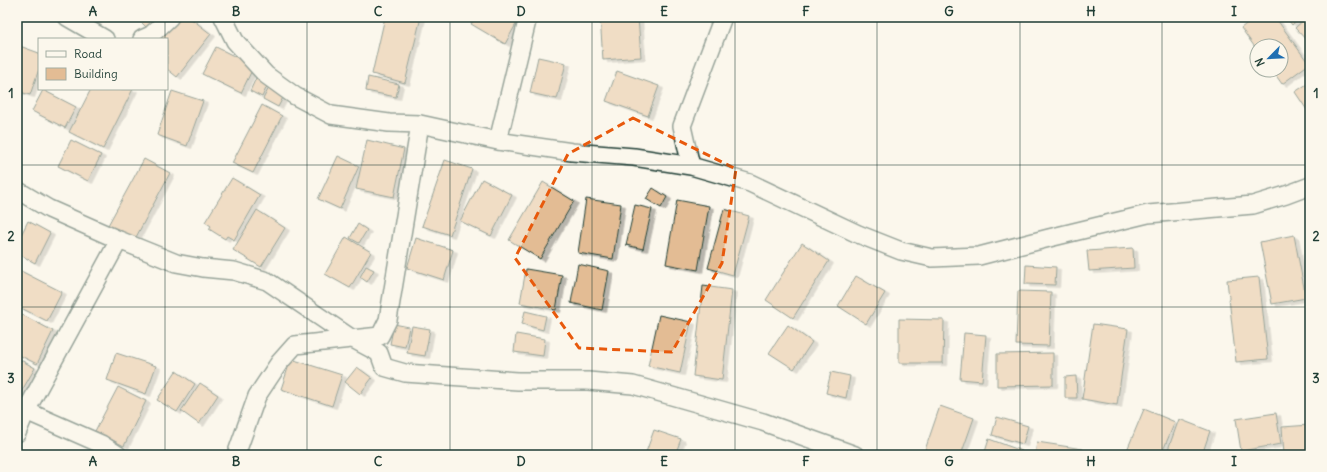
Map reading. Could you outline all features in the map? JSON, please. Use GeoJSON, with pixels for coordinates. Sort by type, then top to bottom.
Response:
{"type":"FeatureCollection","features":[{"type":"Feature","properties":{"kind":"street"},"geometry":{"type":"LineString","coordinates":[[67,17],[103,38]]}},
{"type":"Feature","properties":{"kind":"street"},"geometry":{"type":"LineString","coordinates":[[144,38],[151,35],[170,17]]}},
{"type":"Feature","properties":{"kind":"street"},"geometry":{"type":"LineString","coordinates":[[223,17],[235,41],[266,75],[301,99],[331,115],[389,123],[420,124],[498,141],[572,152],[634,157],[690,166],[750,183],[858,234],[901,251],[932,258],[979,256],[1148,214],[1253,205],[1310,186]]}},
{"type":"Feature","properties":{"kind":"street"},"geometry":{"type":"LineString","coordinates":[[498,141],[528,17]]}},
{"type":"Feature","properties":{"kind":"street"},"geometry":{"type":"LineString","coordinates":[[690,166],[682,126],[723,17]]}},
{"type":"Feature","properties":{"kind":"street"},"geometry":{"type":"LineString","coordinates":[[420,124],[388,320],[380,336],[379,353],[384,367],[404,373],[518,382],[588,381],[632,385],[763,422],[856,455]]}},
{"type":"Feature","properties":{"kind":"street"},"geometry":{"type":"LineString","coordinates":[[17,190],[50,209],[119,240],[176,263],[203,268],[234,271],[268,281],[351,338],[379,353]]}},
{"type":"Feature","properties":{"kind":"street"},"geometry":{"type":"LineString","coordinates":[[17,433],[22,409],[119,240]]}},
{"type":"Feature","properties":{"kind":"street"},"geometry":{"type":"LineString","coordinates":[[236,455],[257,396],[278,363],[295,345],[380,336]]}},
{"type":"Feature","properties":{"kind":"street"},"geometry":{"type":"LineString","coordinates":[[22,409],[101,444],[118,455]]}},
{"type":"Feature","properties":{"kind":"highlighted area"},"geometry":{"type":"Polygon","coordinates":[[[633,118],[736,169],[722,263],[672,352],[579,348],[515,258],[568,154],[633,118]]]}},
{"type":"Feature","properties":{"kind":"building"},"geometry":{"type":"Polygon","coordinates":[[[76,17],[100,17],[90,29],[76,17]]]}},
{"type":"Feature","properties":{"kind":"building"},"geometry":{"type":"Polygon","coordinates":[[[136,17],[159,17],[148,29],[136,17]]]}},
{"type":"Feature","properties":{"kind":"building"},"geometry":{"type":"Polygon","coordinates":[[[177,17],[189,17],[211,34],[177,77],[168,70],[168,38],[161,38],[177,17]]]}},
{"type":"Feature","properties":{"kind":"building"},"geometry":{"type":"Polygon","coordinates":[[[385,17],[421,17],[405,83],[372,74],[385,17]]]}},
{"type":"Feature","properties":{"kind":"building"},"geometry":{"type":"Polygon","coordinates":[[[476,17],[520,17],[505,44],[471,24],[476,17]]]}},
{"type":"Feature","properties":{"kind":"building"},"geometry":{"type":"Polygon","coordinates":[[[600,17],[638,17],[641,57],[603,60],[600,17]]]}},
{"type":"Feature","properties":{"kind":"building"},"geometry":{"type":"Polygon","coordinates":[[[1255,17],[1275,17],[1309,64],[1282,84],[1278,78],[1289,78],[1289,38],[1249,39],[1241,28],[1255,17]]]}},
{"type":"Feature","properties":{"kind":"building"},"geometry":{"type":"Polygon","coordinates":[[[1286,17],[1301,17],[1292,25],[1286,17]]]}},
{"type":"Feature","properties":{"kind":"building"},"geometry":{"type":"Polygon","coordinates":[[[1307,17],[1310,17],[1310,44],[1295,28],[1307,17]]]}},
{"type":"Feature","properties":{"kind":"building"},"geometry":{"type":"Polygon","coordinates":[[[17,45],[38,53],[38,72],[30,95],[17,91],[17,45]]]}},
{"type":"Feature","properties":{"kind":"building"},"geometry":{"type":"Polygon","coordinates":[[[216,47],[254,66],[241,93],[202,74],[216,47]]]}},
{"type":"Feature","properties":{"kind":"building"},"geometry":{"type":"Polygon","coordinates":[[[538,57],[566,63],[557,99],[530,93],[538,57]]]}},
{"type":"Feature","properties":{"kind":"building"},"geometry":{"type":"Polygon","coordinates":[[[617,71],[659,86],[648,116],[606,101],[617,71]]]}},
{"type":"Feature","properties":{"kind":"building"},"geometry":{"type":"Polygon","coordinates":[[[368,77],[399,84],[396,97],[366,91],[368,77]]]}},
{"type":"Feature","properties":{"kind":"building"},"geometry":{"type":"Polygon","coordinates":[[[256,78],[268,84],[262,97],[250,91],[256,78]]]}},
{"type":"Feature","properties":{"kind":"building"},"geometry":{"type":"Polygon","coordinates":[[[1310,82],[1310,112],[1309,113],[1295,92],[1310,82]]]}},
{"type":"Feature","properties":{"kind":"building"},"geometry":{"type":"Polygon","coordinates":[[[271,84],[286,92],[278,107],[263,99],[271,84]]]}},
{"type":"Feature","properties":{"kind":"building"},"geometry":{"type":"Polygon","coordinates":[[[43,90],[76,107],[65,128],[32,111],[43,90]]]}},
{"type":"Feature","properties":{"kind":"building"},"geometry":{"type":"Polygon","coordinates":[[[90,90],[132,90],[103,149],[69,132],[90,90]]]}},
{"type":"Feature","properties":{"kind":"building"},"geometry":{"type":"Polygon","coordinates":[[[172,91],[203,101],[187,146],[157,135],[172,91]]]}},
{"type":"Feature","properties":{"kind":"building"},"geometry":{"type":"Polygon","coordinates":[[[262,105],[282,116],[253,173],[232,163],[262,105]]]}},
{"type":"Feature","properties":{"kind":"building"},"geometry":{"type":"Polygon","coordinates":[[[71,140],[101,155],[88,181],[58,166],[71,140]]]}},
{"type":"Feature","properties":{"kind":"building"},"geometry":{"type":"Polygon","coordinates":[[[367,140],[404,149],[394,197],[356,189],[367,140]]]}},
{"type":"Feature","properties":{"kind":"building"},"geometry":{"type":"Polygon","coordinates":[[[338,156],[359,166],[340,209],[318,199],[338,156]]]}},
{"type":"Feature","properties":{"kind":"building"},"geometry":{"type":"Polygon","coordinates":[[[144,159],[170,173],[134,241],[107,227],[144,159]]]}},
{"type":"Feature","properties":{"kind":"building"},"geometry":{"type":"Polygon","coordinates":[[[445,160],[472,169],[450,235],[422,226],[445,160]]]}},
{"type":"Feature","properties":{"kind":"building"},"geometry":{"type":"Polygon","coordinates":[[[232,178],[260,195],[234,240],[227,236],[225,239],[209,229],[211,226],[205,222],[232,178]]]}},
{"type":"Feature","properties":{"kind":"building"},"geometry":{"type":"Polygon","coordinates":[[[482,179],[512,195],[491,236],[460,221],[482,179]]]}},
{"type":"Feature","properties":{"kind":"building"},"geometry":{"type":"Polygon","coordinates":[[[543,182],[574,201],[540,259],[509,240],[543,182]]]}},
{"type":"Feature","properties":{"kind":"building"},"geometry":{"type":"Polygon","coordinates":[[[653,188],[667,197],[661,208],[646,199],[653,188]]]}},
{"type":"Feature","properties":{"kind":"building"},"geometry":{"type":"Polygon","coordinates":[[[586,199],[621,204],[613,259],[578,253],[586,199]]]}},
{"type":"Feature","properties":{"kind":"building"},"geometry":{"type":"Polygon","coordinates":[[[677,200],[709,206],[698,270],[666,264],[677,200]]]}},
{"type":"Feature","properties":{"kind":"building"},"geometry":{"type":"Polygon","coordinates":[[[635,205],[652,209],[643,249],[626,245],[635,205]]]}},
{"type":"Feature","properties":{"kind":"building"},"geometry":{"type":"Polygon","coordinates":[[[724,209],[749,216],[733,275],[708,268],[724,209]]]}},
{"type":"Feature","properties":{"kind":"building"},"geometry":{"type":"Polygon","coordinates":[[[257,210],[285,228],[261,267],[233,250],[257,210]]]}},
{"type":"Feature","properties":{"kind":"building"},"geometry":{"type":"Polygon","coordinates":[[[28,221],[50,233],[35,263],[17,253],[17,243],[28,221]]]}},
{"type":"Feature","properties":{"kind":"building"},"geometry":{"type":"Polygon","coordinates":[[[358,224],[367,230],[359,243],[350,238],[358,224]]]}},
{"type":"Feature","properties":{"kind":"building"},"geometry":{"type":"Polygon","coordinates":[[[1294,235],[1306,298],[1272,304],[1260,242],[1294,235]]]}},
{"type":"Feature","properties":{"kind":"building"},"geometry":{"type":"Polygon","coordinates":[[[346,237],[371,252],[350,288],[325,274],[346,237]]]}},
{"type":"Feature","properties":{"kind":"building"},"geometry":{"type":"Polygon","coordinates":[[[416,238],[453,250],[444,280],[407,268],[416,238]]]}},
{"type":"Feature","properties":{"kind":"building"},"geometry":{"type":"Polygon","coordinates":[[[802,243],[829,261],[793,318],[766,300],[802,243]]]}},
{"type":"Feature","properties":{"kind":"building"},"geometry":{"type":"Polygon","coordinates":[[[1133,248],[1134,268],[1089,271],[1087,251],[1133,248]]]}},
{"type":"Feature","properties":{"kind":"building"},"geometry":{"type":"Polygon","coordinates":[[[578,264],[609,271],[602,310],[571,303],[578,264]]]}},
{"type":"Feature","properties":{"kind":"building"},"geometry":{"type":"Polygon","coordinates":[[[1026,265],[1056,267],[1055,285],[1025,284],[1026,265]]]}},
{"type":"Feature","properties":{"kind":"building"},"geometry":{"type":"Polygon","coordinates":[[[366,266],[374,270],[367,282],[360,277],[366,266]]]}},
{"type":"Feature","properties":{"kind":"building"},"geometry":{"type":"Polygon","coordinates":[[[17,269],[62,292],[47,321],[17,306],[17,269]]]}},
{"type":"Feature","properties":{"kind":"building"},"geometry":{"type":"Polygon","coordinates":[[[526,269],[562,275],[556,310],[520,303],[526,269]]]}},
{"type":"Feature","properties":{"kind":"building"},"geometry":{"type":"Polygon","coordinates":[[[856,276],[885,293],[866,324],[838,306],[856,276]]]}},
{"type":"Feature","properties":{"kind":"building"},"geometry":{"type":"Polygon","coordinates":[[[1259,277],[1268,359],[1236,362],[1227,280],[1259,277]]]}},
{"type":"Feature","properties":{"kind":"building"},"geometry":{"type":"Polygon","coordinates":[[[703,286],[732,290],[722,380],[693,376],[703,286]]]}},
{"type":"Feature","properties":{"kind":"building"},"geometry":{"type":"Polygon","coordinates":[[[1018,291],[1051,292],[1049,346],[1016,345],[1018,291]]]}},
{"type":"Feature","properties":{"kind":"building"},"geometry":{"type":"Polygon","coordinates":[[[525,311],[546,316],[543,330],[522,324],[525,311]]]}},
{"type":"Feature","properties":{"kind":"building"},"geometry":{"type":"Polygon","coordinates":[[[17,312],[53,331],[37,364],[17,354],[17,312]]]}},
{"type":"Feature","properties":{"kind":"building"},"geometry":{"type":"Polygon","coordinates":[[[659,315],[691,322],[680,373],[648,366],[659,315]]]}},
{"type":"Feature","properties":{"kind":"building"},"geometry":{"type":"Polygon","coordinates":[[[899,319],[944,320],[943,363],[899,363],[899,319]]]}},
{"type":"Feature","properties":{"kind":"building"},"geometry":{"type":"Polygon","coordinates":[[[394,324],[409,327],[405,347],[390,344],[394,324]]]}},
{"type":"Feature","properties":{"kind":"building"},"geometry":{"type":"Polygon","coordinates":[[[1093,324],[1128,329],[1117,405],[1082,399],[1093,324]]]}},
{"type":"Feature","properties":{"kind":"building"},"geometry":{"type":"Polygon","coordinates":[[[788,325],[812,342],[794,369],[769,353],[788,325]]]}},
{"type":"Feature","properties":{"kind":"building"},"geometry":{"type":"Polygon","coordinates":[[[412,326],[430,329],[425,356],[407,353],[412,326]]]}},
{"type":"Feature","properties":{"kind":"building"},"geometry":{"type":"Polygon","coordinates":[[[964,333],[986,335],[982,381],[960,379],[964,333]]]}},
{"type":"Feature","properties":{"kind":"building"},"geometry":{"type":"Polygon","coordinates":[[[516,334],[545,339],[543,356],[514,352],[516,334]]]}},
{"type":"Feature","properties":{"kind":"building"},"geometry":{"type":"Polygon","coordinates":[[[116,353],[156,366],[146,394],[107,380],[116,353]]]}},
{"type":"Feature","properties":{"kind":"building"},"geometry":{"type":"Polygon","coordinates":[[[1053,353],[1053,385],[997,386],[997,354],[1053,353]]]}},
{"type":"Feature","properties":{"kind":"building"},"geometry":{"type":"Polygon","coordinates":[[[17,358],[35,368],[17,399],[17,358]]]}},
{"type":"Feature","properties":{"kind":"building"},"geometry":{"type":"Polygon","coordinates":[[[291,359],[342,375],[332,406],[281,389],[291,359]]]}},
{"type":"Feature","properties":{"kind":"building"},"geometry":{"type":"Polygon","coordinates":[[[357,367],[372,378],[360,394],[345,382],[357,367]]]}},
{"type":"Feature","properties":{"kind":"building"},"geometry":{"type":"Polygon","coordinates":[[[176,371],[195,384],[177,412],[157,400],[176,371]]]}},
{"type":"Feature","properties":{"kind":"building"},"geometry":{"type":"Polygon","coordinates":[[[831,372],[850,376],[846,398],[826,393],[831,372]]]}},
{"type":"Feature","properties":{"kind":"building"},"geometry":{"type":"Polygon","coordinates":[[[1076,376],[1077,398],[1065,398],[1065,377],[1076,376]]]}},
{"type":"Feature","properties":{"kind":"building"},"geometry":{"type":"Polygon","coordinates":[[[200,383],[218,395],[199,424],[181,411],[200,383]]]}},
{"type":"Feature","properties":{"kind":"building"},"geometry":{"type":"Polygon","coordinates":[[[118,387],[146,401],[124,446],[95,431],[118,387]]]}},
{"type":"Feature","properties":{"kind":"building"},"geometry":{"type":"Polygon","coordinates":[[[940,406],[974,418],[961,455],[939,455],[925,450],[940,406]]]}},
{"type":"Feature","properties":{"kind":"building"},"geometry":{"type":"Polygon","coordinates":[[[1144,409],[1175,422],[1161,455],[1125,455],[1144,409]]]}},
{"type":"Feature","properties":{"kind":"building"},"geometry":{"type":"Polygon","coordinates":[[[1276,413],[1281,444],[1241,451],[1236,419],[1276,413]]]}},
{"type":"Feature","properties":{"kind":"building"},"geometry":{"type":"Polygon","coordinates":[[[997,417],[1028,426],[1023,444],[992,435],[997,417]]]}},
{"type":"Feature","properties":{"kind":"building"},"geometry":{"type":"Polygon","coordinates":[[[1179,419],[1210,431],[1202,455],[1166,455],[1179,419]]]}},
{"type":"Feature","properties":{"kind":"building"},"geometry":{"type":"Polygon","coordinates":[[[1310,425],[1310,455],[1284,455],[1282,427],[1310,425]]]}},
{"type":"Feature","properties":{"kind":"building"},"geometry":{"type":"Polygon","coordinates":[[[654,430],[681,439],[675,455],[645,455],[654,430]]]}},
{"type":"Feature","properties":{"kind":"building"},"geometry":{"type":"Polygon","coordinates":[[[989,439],[1022,451],[1020,455],[984,455],[989,439]]]}},
{"type":"Feature","properties":{"kind":"building"},"geometry":{"type":"Polygon","coordinates":[[[1037,442],[1083,449],[1082,455],[1035,455],[1037,442]]]}},
{"type":"Feature","properties":{"kind":"building"},"geometry":{"type":"Polygon","coordinates":[[[39,449],[50,455],[36,455],[39,449]]]}},
{"type":"Feature","properties":{"kind":"building"},"geometry":{"type":"Polygon","coordinates":[[[307,451],[314,455],[305,455],[307,451]]]}}]}
